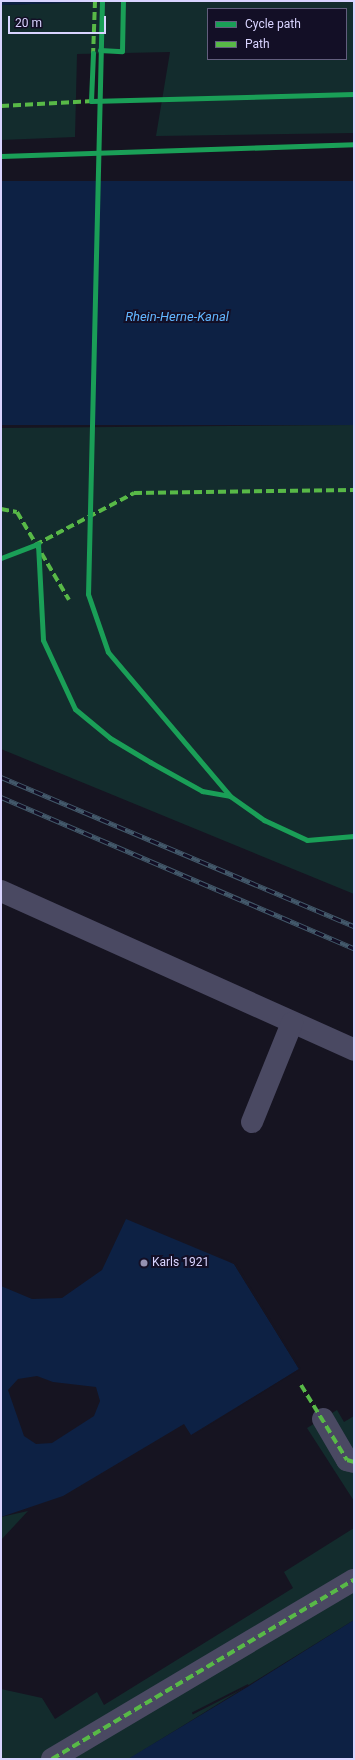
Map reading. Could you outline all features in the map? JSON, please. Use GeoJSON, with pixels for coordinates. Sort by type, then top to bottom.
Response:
{"type":"FeatureCollection","features":[{"type":"Feature","properties":{"kind":"street"},"geometry":{"type":"LineString","coordinates":[[1,891],[354,1050]]}},
{"type":"Feature","properties":{"kind":"street"},"geometry":{"type":"LineString","coordinates":[[252,1122],[292,1023]]}},
{"type":"Feature","properties":{"kind":"street"},"geometry":{"type":"LineString","coordinates":[[323,1419],[347,1460],[354,1462]]}},
{"type":"Feature","properties":{"kind":"street"},"geometry":{"type":"LineString","coordinates":[[52,1759],[354,1580]]}},
{"type":"Feature","properties":{"kind":"green space"},"geometry":{"type":"Polygon","coordinates":[[[122,1],[354,1],[354,133],[156,136],[170,52],[77,54],[75,137],[1,140],[1,5],[122,1]]]}},
{"type":"Feature","properties":{"kind":"green space"},"geometry":{"type":"Polygon","coordinates":[[[354,425],[354,894],[1,749],[1,428],[354,425]]]}},
{"type":"Feature","properties":{"kind":"green space"},"geometry":{"type":"Polygon","coordinates":[[[337,1410],[344,1422],[354,1416],[354,1501],[307,1428],[337,1410]]]}},
{"type":"Feature","properties":{"kind":"green space"},"geometry":{"type":"Polygon","coordinates":[[[28,1511],[1,1540],[1,1517],[28,1511]]]}},
{"type":"Feature","properties":{"kind":"green space"},"geometry":{"type":"Polygon","coordinates":[[[354,1528],[354,1620],[129,1759],[1,1759],[1,1689],[42,1698],[55,1719],[97,1692],[104,1705],[293,1588],[284,1572],[354,1528]]]}},
{"type":"Feature","properties":{"kind":"water"},"geometry":{"type":"Polygon","coordinates":[[[1,1],[122,1],[1,5],[1,1]]]}},
{"type":"Feature","properties":{"kind":"water","name":"Rhein-Herne-Kanal"},"geometry":{"type":"Polygon","coordinates":[[[1,181],[354,181],[354,425],[1,425],[1,181]]]}},
{"type":"Feature","properties":{"kind":"water"},"geometry":{"type":"Polygon","coordinates":[[[126,1219],[234,1264],[299,1369],[191,1435],[184,1424],[63,1496],[1,1517],[1,1286],[32,1299],[62,1298],[102,1270],[126,1219]],[[37,1376],[18,1379],[8,1390],[24,1436],[36,1444],[52,1443],[94,1416],[100,1401],[96,1387],[53,1382],[37,1376]]]}},
{"type":"Feature","properties":{"kind":"water"},"geometry":{"type":"Polygon","coordinates":[[[354,1620],[354,1759],[128,1759],[249,1686],[354,1620]]]}},
{"type":"Feature","properties":{"kind":"pier"},"geometry":{"type":"Polygon","coordinates":[[[218,1255],[236,1263],[301,1369],[194,1435],[299,1369],[234,1264],[218,1255]]]}},
{"type":"Feature","properties":{"kind":"pier"},"geometry":{"type":"Polygon","coordinates":[[[248,1684],[249,1686],[193,1714],[192,1713],[248,1684]]]}},
{"type":"Feature","properties":{"kind":"railway"},"geometry":{"type":"LineString","coordinates":[[1,777],[354,926]]}},
{"type":"Feature","properties":{"kind":"railway"},"geometry":{"type":"LineString","coordinates":[[1,797],[354,948]]}},
{"type":"Feature","properties":{"kind":"marked path"},"geometry":{"type":"LineString","coordinates":[[93,56],[95,1]]}},
{"type":"Feature","properties":{"kind":"marked path"},"geometry":{"type":"LineString","coordinates":[[1,106],[94,101]]}},
{"type":"Feature","properties":{"kind":"marked path"},"geometry":{"type":"LineString","coordinates":[[35,545],[134,493],[354,490]]}},
{"type":"Feature","properties":{"kind":"marked path"},"geometry":{"type":"LineString","coordinates":[[1,509],[17,512],[69,600]]}},
{"type":"Feature","properties":{"kind":"marked path"},"geometry":{"type":"LineString","coordinates":[[301,1385],[347,1460],[354,1462]]}},
{"type":"Feature","properties":{"kind":"marked path"},"geometry":{"type":"LineString","coordinates":[[52,1759],[354,1580]]}},
{"type":"Feature","properties":{"kind":"cycle path"},"geometry":{"type":"LineString","coordinates":[[102,1],[88,594],[108,652],[230,796],[264,820],[307,840],[354,836]]}},
{"type":"Feature","properties":{"kind":"cycle path"},"geometry":{"type":"LineString","coordinates":[[100,50],[122,51],[123,1]]}},
{"type":"Feature","properties":{"kind":"cycle path"},"geometry":{"type":"LineString","coordinates":[[93,53],[91,101],[354,94]]}},
{"type":"Feature","properties":{"kind":"cycle path"},"geometry":{"type":"LineString","coordinates":[[1,156],[354,144]]}},
{"type":"Feature","properties":{"kind":"cycle path"},"geometry":{"type":"LineString","coordinates":[[1,558],[38,544],[43,640],[75,709],[110,738],[150,762],[202,791],[230,796]]}},
{"type":"Feature","properties":{"kind":"place","name":"Karls 1921"},"geometry":{"type":"Point","coordinates":[144,1263]}}]}
